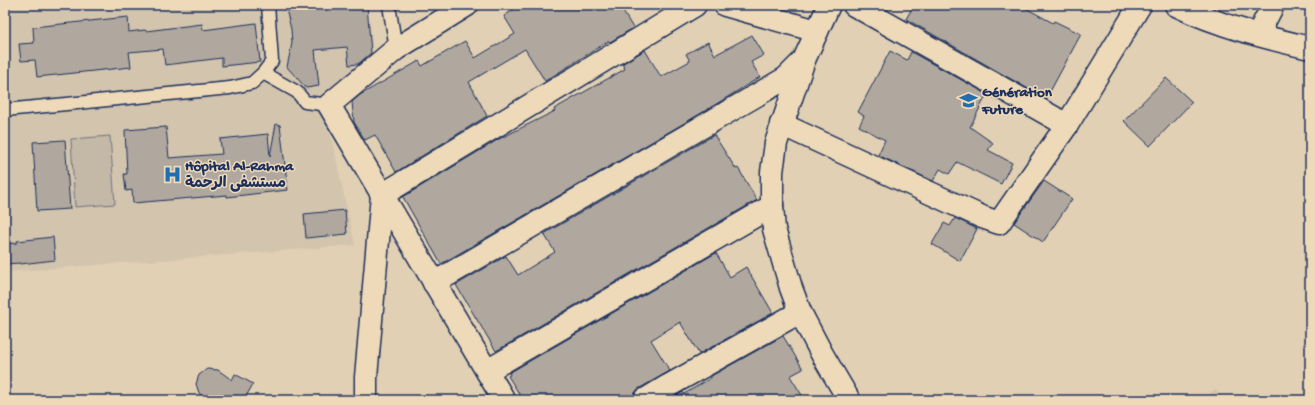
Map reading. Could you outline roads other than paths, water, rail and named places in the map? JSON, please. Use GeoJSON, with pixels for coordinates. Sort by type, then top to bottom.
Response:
{"type":"FeatureCollection","features":[{"type":"Feature","properties":{"kind":"street"},"geometry":{"type":"LineString","coordinates":[[467,5],[396,48],[329,105],[504,400]]}},
{"type":"Feature","properties":{"kind":"street"},"geometry":{"type":"LineString","coordinates":[[382,196],[695,5]]}},
{"type":"Feature","properties":{"kind":"street"},"geometry":{"type":"LineString","coordinates":[[725,5],[817,31]]}},
{"type":"Feature","properties":{"kind":"street"},"geometry":{"type":"LineString","coordinates":[[830,5],[804,60],[781,124],[776,143],[772,172],[772,206],[774,229],[790,288],[800,312],[822,354],[849,400]]}},
{"type":"Feature","properties":{"kind":"street"},"geometry":{"type":"LineString","coordinates":[[854,5],[1066,125]]}},
{"type":"Feature","properties":{"kind":"street"},"geometry":{"type":"LineString","coordinates":[[781,124],[982,217],[999,223],[1066,125],[1140,5]]}},
{"type":"Feature","properties":{"kind":"street"},"geometry":{"type":"LineString","coordinates":[[1176,5],[1197,15],[1310,48]]}},
{"type":"Feature","properties":{"kind":"street"},"geometry":{"type":"LineString","coordinates":[[1258,34],[1272,5]]}},
{"type":"Feature","properties":{"kind":"street"},"geometry":{"type":"LineString","coordinates":[[434,283],[786,78],[804,60]]}},
{"type":"Feature","properties":{"kind":"street"},"geometry":{"type":"LineString","coordinates":[[366,400],[366,376],[382,196]]}},
{"type":"Feature","properties":{"kind":"street"},"geometry":{"type":"LineString","coordinates":[[488,371],[772,206]]}},
{"type":"Feature","properties":{"kind":"street"},"geometry":{"type":"LineString","coordinates":[[645,400],[800,312]]}},
{"type":"Feature","properties":{"kind":"lane"},"geometry":{"type":"LineString","coordinates":[[5,110],[230,88],[252,83],[263,73],[272,61],[268,5]]}},
{"type":"Feature","properties":{"kind":"lane"},"geometry":{"type":"LineString","coordinates":[[389,5],[396,48]]}},
{"type":"Feature","properties":{"kind":"lane"},"geometry":{"type":"LineString","coordinates":[[263,73],[297,92],[305,102],[329,105]]}},
{"type":"Feature","properties":{"kind":"place","name":"Génération Future"},"geometry":{"type":"Point","coordinates":[969,100]}},
{"type":"Feature","properties":{"kind":"place","name":"Hôpital Al-Rahma مستشفى الرحمة"},"geometry":{"type":"Point","coordinates":[172,174]}}]}
